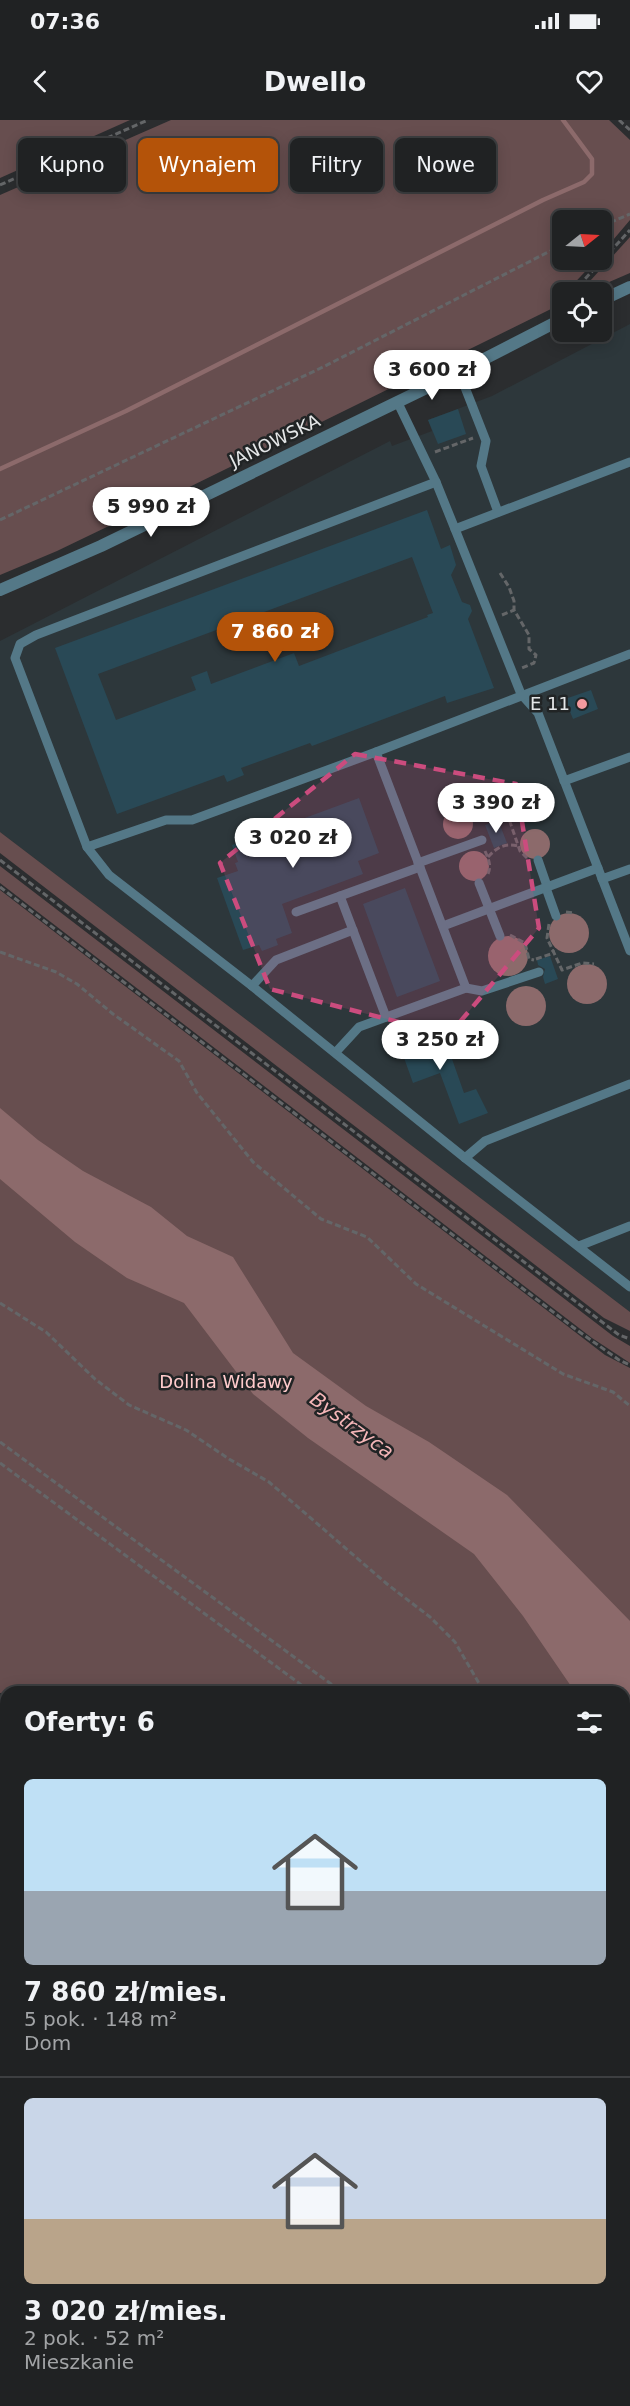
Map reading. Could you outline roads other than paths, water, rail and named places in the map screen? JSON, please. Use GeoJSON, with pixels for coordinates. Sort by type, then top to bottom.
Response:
{"type":"FeatureCollection","features":[{"type":"Feature","properties":{"kind":"street"},"geometry":{"type":"LineString","coordinates":[[612,295],[630,287]]}},
{"type":"Feature","properties":{"kind":"street","name":"JANOWSKA"},"geometry":{"type":"LineString","coordinates":[[0,590],[101,546],[459,372],[552,324]]}},
{"type":"Feature","properties":{"kind":"lane"},"geometry":{"type":"LineString","coordinates":[[459,372],[486,441],[481,466],[498,512]]}},
{"type":"Feature","properties":{"kind":"lane"},"geometry":{"type":"LineString","coordinates":[[397,401],[425,456],[521,694],[538,713],[630,951]]}},
{"type":"Feature","properties":{"kind":"lane"},"geometry":{"type":"LineString","coordinates":[[455,529],[630,462]]}},
{"type":"Feature","properties":{"kind":"lane"},"geometry":{"type":"LineString","coordinates":[[436,482],[36,635],[20,644],[15,658],[87,847],[109,875],[630,1287]]}},
{"type":"Feature","properties":{"kind":"lane"},"geometry":{"type":"LineString","coordinates":[[87,847],[166,820],[192,820],[630,654]]}},
{"type":"Feature","properties":{"kind":"lane"},"geometry":{"type":"LineString","coordinates":[[376,752],[466,988]]}},
{"type":"Feature","properties":{"kind":"lane"},"geometry":{"type":"LineString","coordinates":[[564,781],[630,757]]}},
{"type":"Feature","properties":{"kind":"lane"},"geometry":{"type":"LineString","coordinates":[[296,912],[482,840]]}},
{"type":"Feature","properties":{"kind":"lane"},"geometry":{"type":"LineString","coordinates":[[538,860],[556,916]]}},
{"type":"Feature","properties":{"kind":"lane"},"geometry":{"type":"LineString","coordinates":[[443,926],[598,868]]}},
{"type":"Feature","properties":{"kind":"lane"},"geometry":{"type":"LineString","coordinates":[[602,879],[630,869]]}},
{"type":"Feature","properties":{"kind":"lane"},"geometry":{"type":"LineString","coordinates":[[479,883],[500,936]]}},
{"type":"Feature","properties":{"kind":"lane"},"geometry":{"type":"LineString","coordinates":[[340,896],[386,1017]]}},
{"type":"Feature","properties":{"kind":"lane"},"geometry":{"type":"LineString","coordinates":[[252,986],[276,960],[353,930]]}},
{"type":"Feature","properties":{"kind":"lane"},"geometry":{"type":"LineString","coordinates":[[336,1053],[359,1027],[466,988],[482,991],[539,972]]}},
{"type":"Feature","properties":{"kind":"lane"},"geometry":{"type":"LineString","coordinates":[[465,1158],[484,1141],[630,1084]]}},
{"type":"Feature","properties":{"kind":"lane"},"geometry":{"type":"LineString","coordinates":[[579,1246],[630,1226]]}},
{"type":"Feature","properties":{"kind":"water"},"geometry":{"type":"Polygon","coordinates":[[[519,785],[530,790],[535,801],[530,812],[519,817],[508,812],[503,801],[508,790],[519,785]]]}},
{"type":"Feature","properties":{"kind":"water"},"geometry":{"type":"Polygon","coordinates":[[[458,809],[469,813],[473,824],[469,835],[458,839],[447,835],[443,824],[447,813],[458,809]]]}},
{"type":"Feature","properties":{"kind":"water"},"geometry":{"type":"Polygon","coordinates":[[[535,829],[541,830],[549,838],[549,850],[541,858],[535,859],[529,858],[521,850],[520,844],[521,838],[529,830],[535,829]]]}},
{"type":"Feature","properties":{"kind":"water"},"geometry":{"type":"Polygon","coordinates":[[[474,851],[485,855],[489,866],[485,877],[474,881],[463,877],[459,866],[463,855],[474,851]]]}},
{"type":"Feature","properties":{"kind":"water"},"geometry":{"type":"Polygon","coordinates":[[[569,913],[583,919],[589,933],[583,947],[569,953],[555,947],[549,933],[555,919],[569,913]]]}},
{"type":"Feature","properties":{"kind":"water"},"geometry":{"type":"Polygon","coordinates":[[[508,936],[522,942],[528,956],[522,970],[508,976],[494,970],[488,956],[494,942],[508,936]]]}},
{"type":"Feature","properties":{"kind":"water"},"geometry":{"type":"Polygon","coordinates":[[[587,964],[595,965],[601,970],[606,976],[606,992],[601,998],[595,1003],[587,1004],[579,1003],[573,998],[568,992],[567,984],[568,976],[573,970],[579,965],[587,964]]]}},
{"type":"Feature","properties":{"kind":"water"},"geometry":{"type":"Polygon","coordinates":[[[526,986],[534,987],[540,992],[545,998],[545,1014],[540,1020],[534,1025],[526,1026],[518,1025],[512,1020],[507,1014],[506,1006],[507,998],[512,992],[518,987],[526,986]]]}},
{"type":"Feature","properties":{"kind":"water","name":"Bystrzyca"},"geometry":{"type":"Polygon","coordinates":[[[0,1108],[38,1140],[83,1171],[151,1207],[187,1236],[233,1257],[293,1353],[366,1406],[429,1442],[507,1495],[630,1621],[630,1686],[571,1686],[523,1616],[474,1554],[308,1438],[253,1394],[184,1303],[127,1278],[75,1242],[0,1179],[0,1108]]]}},
{"type":"Feature","properties":{"kind":"waterway"},"geometry":{"type":"LineString","coordinates":[[0,469],[126,411],[543,200],[584,182],[592,174],[592,159],[563,120]]}},
{"type":"Feature","properties":{"kind":"place","name":"E 11"},"geometry":{"type":"Point","coordinates":[582,704]}},
{"type":"Feature","properties":{"kind":"park label","name":"Dolina Widawy"},"geometry":{"type":"Point","coordinates":[226,1382]}}]}
